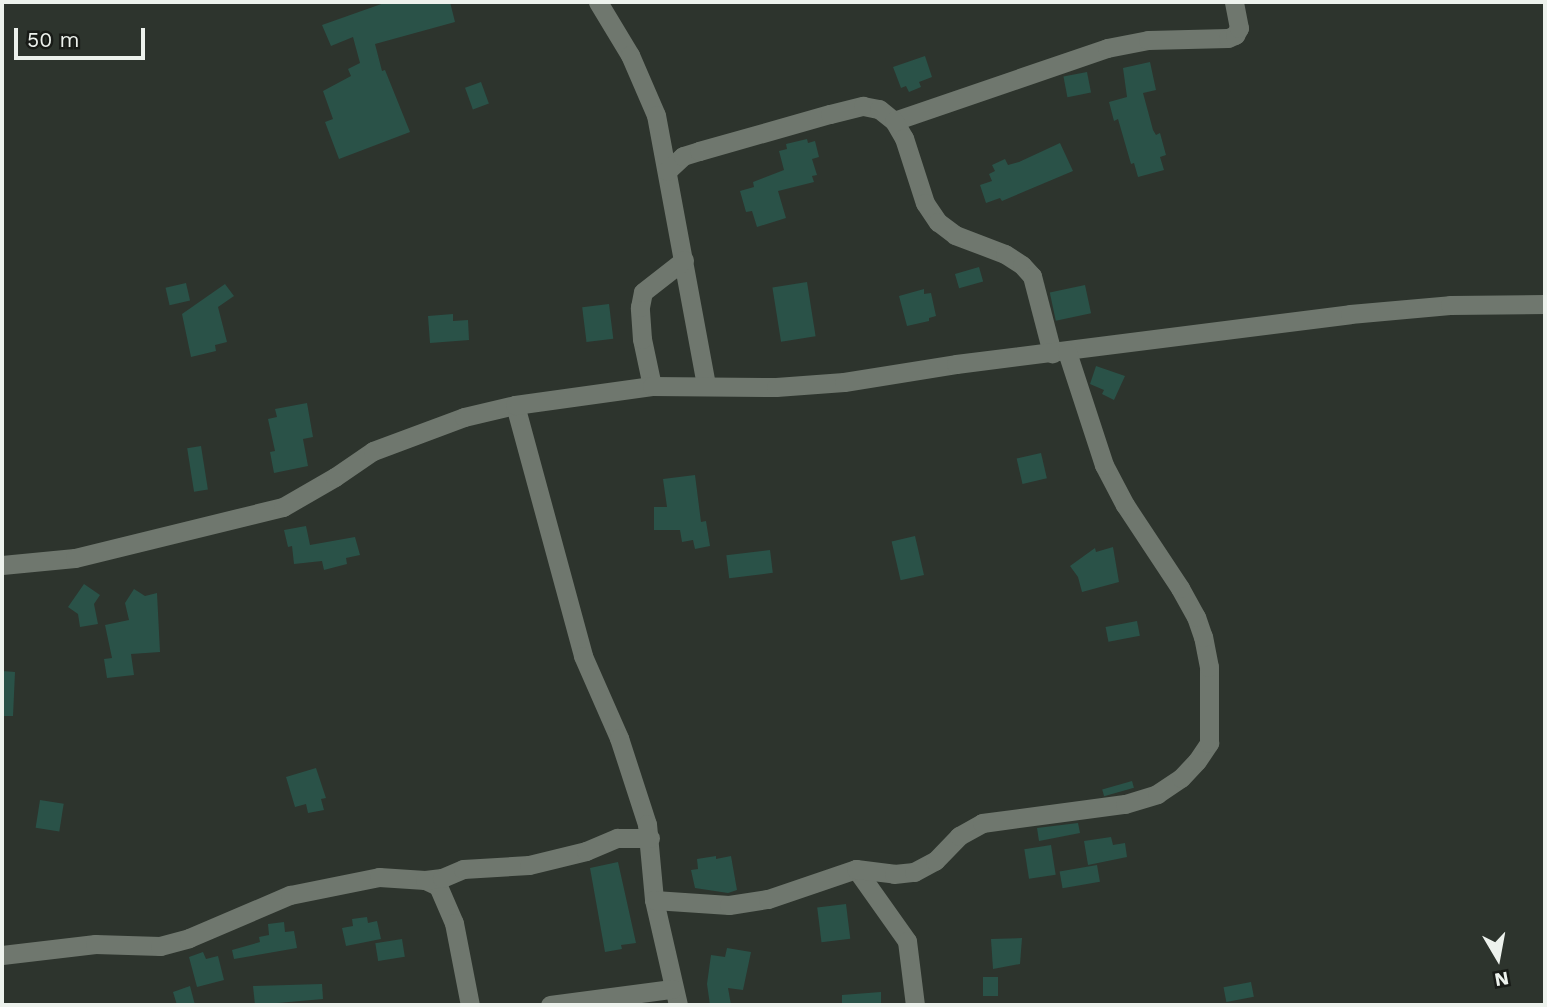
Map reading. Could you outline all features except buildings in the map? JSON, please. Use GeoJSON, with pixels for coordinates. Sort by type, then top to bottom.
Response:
{"type":"FeatureCollection","features":[{"type":"Feature","properties":{"kind":"street"},"geometry":{"type":"LineString","coordinates":[[598,2],[648,91],[667,171],[706,385]]}},
{"type":"Feature","properties":{"kind":"street"},"geometry":{"type":"LineString","coordinates":[[894,121],[1107,48],[1148,40],[1228,38],[1236,35],[1239,28],[1234,2]]}},
{"type":"Feature","properties":{"kind":"street"},"geometry":{"type":"LineString","coordinates":[[654,900],[729,905],[768,899],[856,869],[894,874],[914,872],[935,861],[959,836],[982,823],[1125,804],[1157,794],[1181,778],[1209,743],[1209,667],[1196,617],[1125,505],[1104,465],[1032,276],[1023,265],[1005,254],[955,234],[938,222],[925,203],[904,138],[894,121],[879,109],[863,106],[852,108],[683,156],[667,171]]}},
{"type":"Feature","properties":{"kind":"street"},"geometry":{"type":"LineString","coordinates":[[652,386],[642,339],[640,307],[643,292],[684,260]]}},
{"type":"Feature","properties":{"kind":"street"},"geometry":{"type":"LineString","coordinates":[[2,565],[75,558],[283,508],[373,451],[464,417],[515,405],[652,386],[776,387],[844,382],[1350,314],[1450,305],[1545,304]]}},
{"type":"Feature","properties":{"kind":"street"},"geometry":{"type":"LineString","coordinates":[[515,405],[583,656],[629,764],[650,838],[654,900],[675,997],[550,1005]]}},
{"type":"Feature","properties":{"kind":"street"},"geometry":{"type":"LineString","coordinates":[[2,954],[95,944],[160,946],[189,938],[290,895],[379,877],[425,880],[442,878],[463,869],[529,865],[586,851],[617,838],[650,838]]}},
{"type":"Feature","properties":{"kind":"street"},"geometry":{"type":"LineString","coordinates":[[856,869],[907,941],[915,1005]]}},
{"type":"Feature","properties":{"kind":"street"},"geometry":{"type":"LineString","coordinates":[[425,880],[438,886],[454,923],[470,1005]]}}]}
